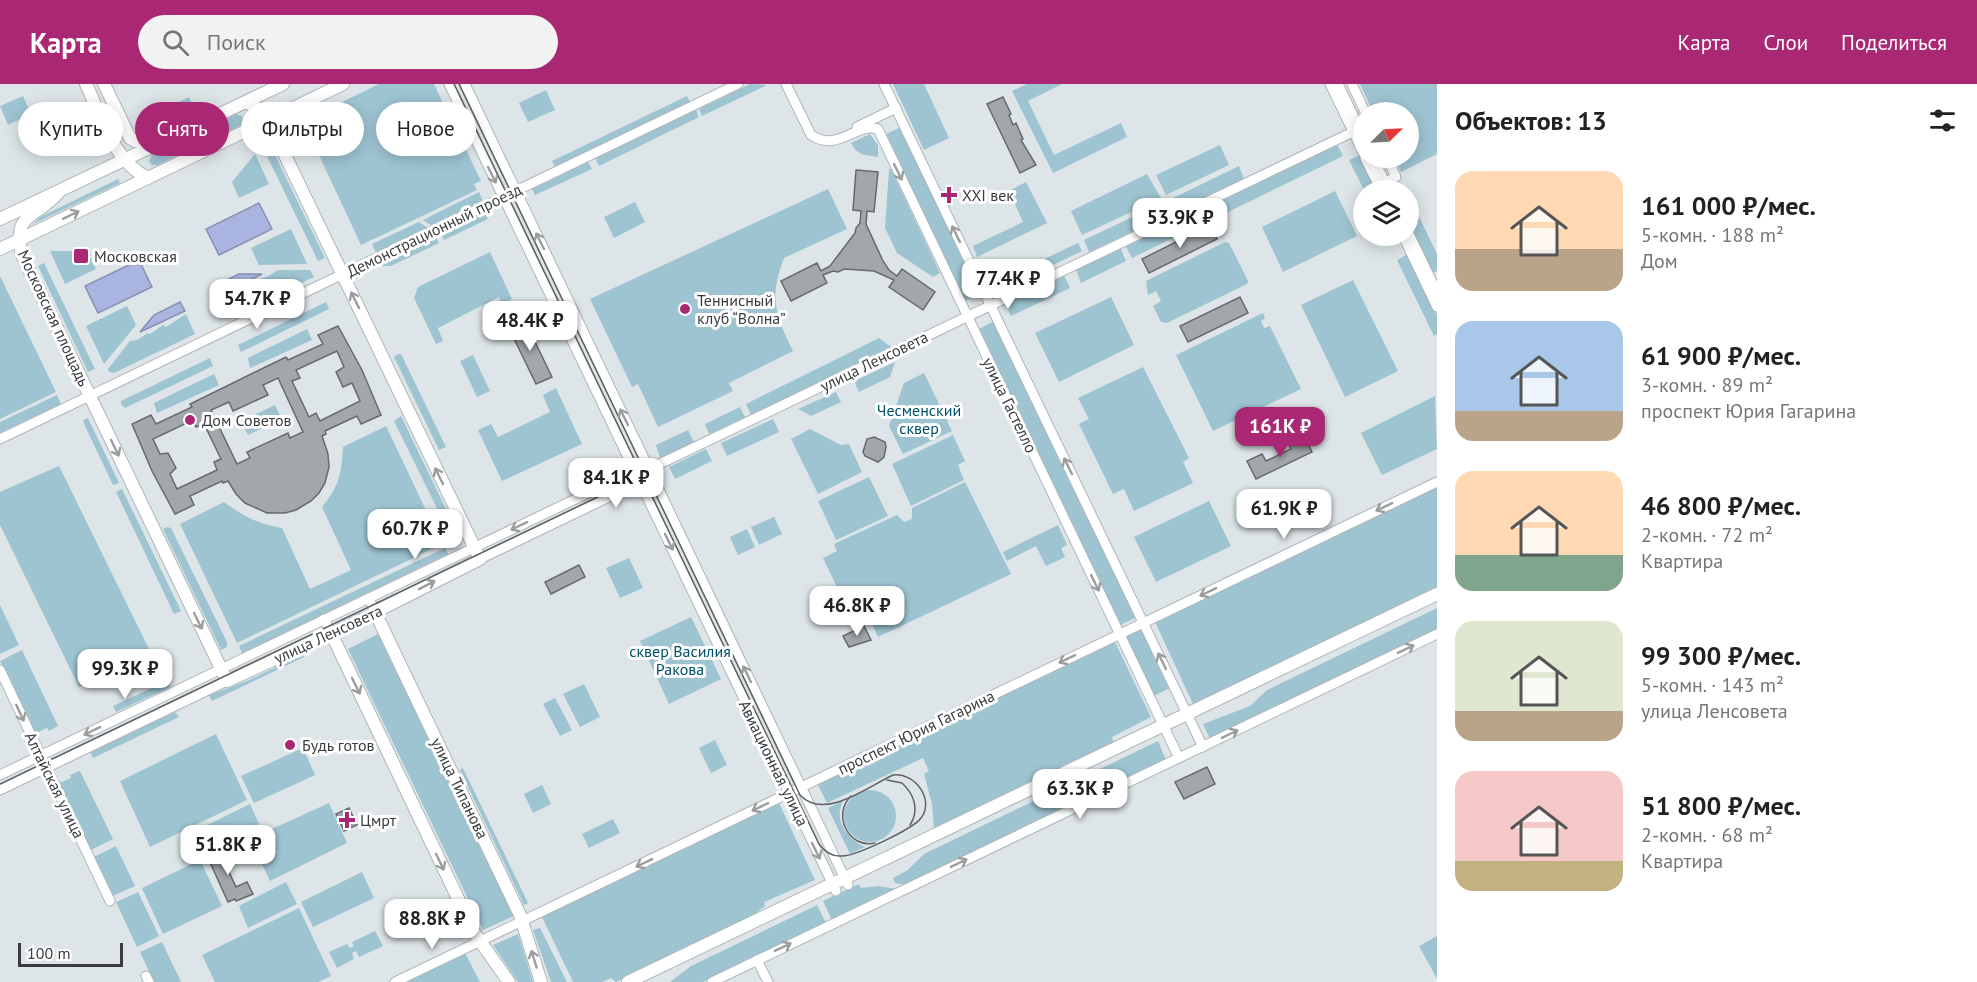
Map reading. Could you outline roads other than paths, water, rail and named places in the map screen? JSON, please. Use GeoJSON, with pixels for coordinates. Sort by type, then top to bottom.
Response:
{"type":"FeatureCollection","features":[{"type":"Feature","properties":{"kind":"main road"},"geometry":{"type":"LineString","coordinates":[[86,84],[124,160],[135,171],[148,178]]}},
{"type":"Feature","properties":{"kind":"main road"},"geometry":{"type":"LineString","coordinates":[[104,84],[130,138],[135,141]]}},
{"type":"Feature","properties":{"kind":"main road"},"geometry":{"type":"LineString","coordinates":[[246,102],[283,84]]}},
{"type":"Feature","properties":{"kind":"main road"},"geometry":{"type":"LineString","coordinates":[[306,102],[343,84]]}},
{"type":"Feature","properties":{"kind":"main road"},"geometry":{"type":"LineString","coordinates":[[0,249],[241,133]]}},
{"type":"Feature","properties":{"kind":"main road"},"geometry":{"type":"LineString","coordinates":[[0,219],[135,155]]}},
{"type":"Feature","properties":{"kind":"main road"},"geometry":{"type":"LineString","coordinates":[[285,156],[480,559]]}},
{"type":"Feature","properties":{"kind":"main road"},"geometry":{"type":"LineString","coordinates":[[18,240],[21,225],[25,219],[46,206],[58,193]]}},
{"type":"Feature","properties":{"kind":"main road","name":"Московская площадь"},"geometry":{"type":"LineString","coordinates":[[18,240],[22,255],[90,396]]}},
{"type":"Feature","properties":{"kind":"main road"},"geometry":{"type":"LineString","coordinates":[[90,396],[227,681]]}},
{"type":"Feature","properties":{"kind":"main road","name":"улица Ленсовета"},"geometry":{"type":"LineString","coordinates":[[375,612],[480,559]]}},
{"type":"Feature","properties":{"kind":"main road"},"geometry":{"type":"LineString","coordinates":[[628,982],[847,881],[1165,729],[1437,594]]}},
{"type":"Feature","properties":{"kind":"main road"},"geometry":{"type":"LineString","coordinates":[[1189,717],[1437,602]]}},
{"type":"Feature","properties":{"kind":"main road","name":"улица Типанова"},"geometry":{"type":"LineString","coordinates":[[375,612],[522,922],[541,982]]}},
{"type":"Feature","properties":{"kind":"main road"},"geometry":{"type":"LineString","coordinates":[[331,633],[475,934],[508,982]]}},
{"type":"Feature","properties":{"kind":"main road","name":"улица Ленсовета"},"geometry":{"type":"LineString","coordinates":[[227,681],[331,633]]}},
{"type":"Feature","properties":{"kind":"main road"},"geometry":{"type":"LineString","coordinates":[[646,982],[834,887]]}},
{"type":"Feature","properties":{"kind":"street","name":"Авиационная улица"},"geometry":{"type":"LineString","coordinates":[[449,84],[834,887]]}},
{"type":"Feature","properties":{"kind":"street","name":"Авиационная улица"},"geometry":{"type":"LineString","coordinates":[[465,84],[847,881]]}},
{"type":"Feature","properties":{"kind":"street","name":"Демонстрационный проезд"},"geometry":{"type":"LineString","coordinates":[[0,439],[738,84]]}},
{"type":"Feature","properties":{"kind":"street"},"geometry":{"type":"LineString","coordinates":[[786,84],[812,135],[825,142],[896,108]]}},
{"type":"Feature","properties":{"kind":"street","name":"улица Гастелло"},"geometry":{"type":"LineString","coordinates":[[884,84],[1189,717]]}},
{"type":"Feature","properties":{"kind":"street"},"geometry":{"type":"LineString","coordinates":[[1330,84],[1353,123]]}},
{"type":"Feature","properties":{"kind":"street"},"geometry":{"type":"LineString","coordinates":[[1338,84],[1353,119]]}},
{"type":"Feature","properties":{"kind":"street"},"geometry":{"type":"LineString","coordinates":[[1352,84],[1360,102]]}},
{"type":"Feature","properties":{"kind":"street","name":"улица Гастелло"},"geometry":{"type":"LineString","coordinates":[[831,140],[843,139],[867,128],[878,129],[1165,729]]}},
{"type":"Feature","properties":{"kind":"street","name":"улица Ленсовета"},"geometry":{"type":"LineString","coordinates":[[0,775],[634,471],[649,469],[1353,136]]}},
{"type":"Feature","properties":{"kind":"street"},"geometry":{"type":"LineString","coordinates":[[1408,246],[1437,307]]}},
{"type":"Feature","properties":{"kind":"street"},"geometry":{"type":"LineString","coordinates":[[1415,246],[1437,292]]}},
{"type":"Feature","properties":{"kind":"street"},"geometry":{"type":"LineString","coordinates":[[640,483],[649,469]]}},
{"type":"Feature","properties":{"kind":"street","name":"проспект Юрия Гагарина"},"geometry":{"type":"LineString","coordinates":[[395,982],[1437,482]]}},
{"type":"Feature","properties":{"kind":"street","name":"улица Ленсовета"},"geometry":{"type":"LineString","coordinates":[[480,559],[640,483]]}},
{"type":"Feature","properties":{"kind":"street","name":"улица Типанова"},"geometry":{"type":"LineString","coordinates":[[369,598],[375,612]]}},
{"type":"Feature","properties":{"kind":"street","name":"улица Ленсовета"},"geometry":{"type":"LineString","coordinates":[[331,633],[375,612]]}},
{"type":"Feature","properties":{"kind":"street"},"geometry":{"type":"LineString","coordinates":[[324,619],[331,633]]}},
{"type":"Feature","properties":{"kind":"street"},"geometry":{"type":"LineString","coordinates":[[712,982],[1437,634]]}},
{"type":"Feature","properties":{"kind":"street","name":"Алтайская улица"},"geometry":{"type":"LineString","coordinates":[[0,670],[110,901]]}},
{"type":"Feature","properties":{"kind":"street","name":"улица Ленсовета"},"geometry":{"type":"LineString","coordinates":[[0,790],[227,681]]}},
{"type":"Feature","properties":{"kind":"street"},"geometry":{"type":"LineString","coordinates":[[1189,717],[1203,747]]}},
{"type":"Feature","properties":{"kind":"street"},"geometry":{"type":"LineString","coordinates":[[1165,729],[1179,758]]}},
{"type":"Feature","properties":{"kind":"street"},"geometry":{"type":"LineString","coordinates":[[757,960],[768,982]]}},
{"type":"Feature","properties":{"kind":"water"},"geometry":{"type":"Polygon","coordinates":[[[259,203],[272,229],[219,255],[206,229],[259,203]]]}},
{"type":"Feature","properties":{"kind":"water"},"geometry":{"type":"Polygon","coordinates":[[[139,260],[152,287],[98,313],[85,286],[139,260]]]}},
{"type":"Feature","properties":{"kind":"water"},"geometry":{"type":"Polygon","coordinates":[[[239,274],[262,274],[217,296],[212,287],[239,274]]]}},
{"type":"Feature","properties":{"kind":"water"},"geometry":{"type":"Polygon","coordinates":[[[180,302],[185,311],[140,332],[154,315],[180,302]]]}},
{"type":"Feature","properties":{"kind":"tram line"},"geometry":{"type":"LineString","coordinates":[[454,84],[819,844],[832,855],[849,855],[907,829],[921,818],[926,803],[915,783],[901,775],[893,775],[846,799],[833,803],[821,805],[810,802],[800,795],[459,84]]}},
{"type":"Feature","properties":{"kind":"tram line"},"geometry":{"type":"LineString","coordinates":[[0,784],[627,483],[636,474],[638,462]]}},
{"type":"Feature","properties":{"kind":"tram line"},"geometry":{"type":"LineString","coordinates":[[887,780],[902,783],[910,792],[915,808],[910,825]]}},
{"type":"Feature","properties":{"kind":"tram line"},"geometry":{"type":"LineString","coordinates":[[851,796],[845,803],[843,812],[846,828],[857,841],[875,843]]}},
{"type":"Feature","properties":{"kind":"place","name":"XXI век"},"geometry":{"type":"Point","coordinates":[949,195]}},
{"type":"Feature","properties":{"kind":"place","name":"Московская"},"geometry":{"type":"Point","coordinates":[81,256]}},
{"type":"Feature","properties":{"kind":"place","name":"Теннисный клуб “Волна”"},"geometry":{"type":"Point","coordinates":[685,309]}},
{"type":"Feature","properties":{"kind":"place","name":"Дом Советов"},"geometry":{"type":"Point","coordinates":[190,420]}},
{"type":"Feature","properties":{"kind":"place","name":"Будь готов"},"geometry":{"type":"Point","coordinates":[290,745]}},
{"type":"Feature","properties":{"kind":"place","name":"Цмрт"},"geometry":{"type":"Point","coordinates":[347,820]}},
{"type":"Feature","properties":{"kind":"park label","name":"Чесменский сквер"},"geometry":{"type":"Point","coordinates":[919,419]}},
{"type":"Feature","properties":{"kind":"park label","name":"сквер Василия Ракова"},"geometry":{"type":"Point","coordinates":[680,660]}}]}
